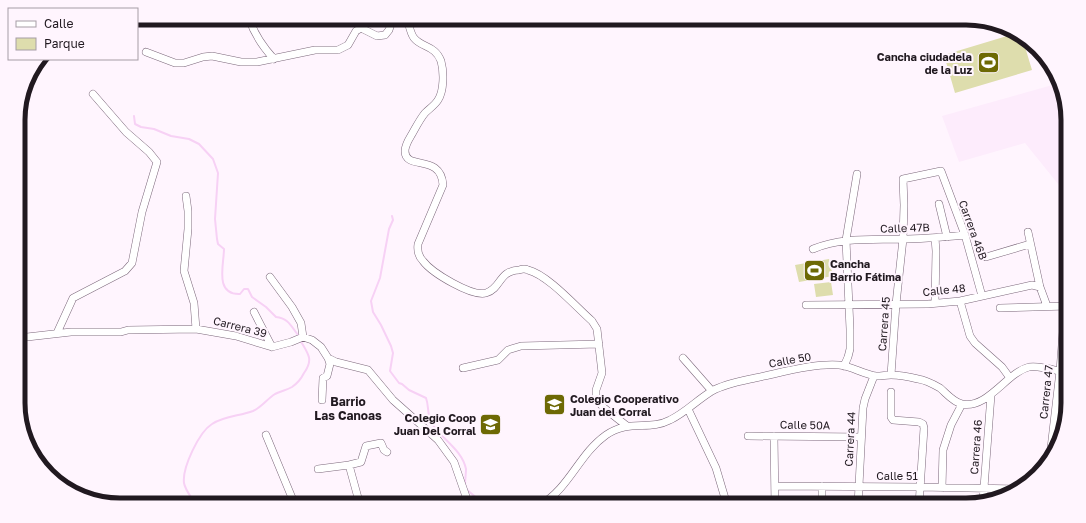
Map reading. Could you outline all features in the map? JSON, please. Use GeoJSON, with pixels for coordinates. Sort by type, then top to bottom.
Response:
{"type":"FeatureCollection","features":[{"type":"Feature","properties":{"kind":"street"},"geometry":{"type":"LineString","coordinates":[[252,25],[261,45],[274,59]]}},
{"type":"Feature","properties":{"kind":"street"},"geometry":{"type":"LineString","coordinates":[[146,52],[175,63],[184,63],[203,57],[212,56],[241,62],[257,62],[315,50],[338,50],[348,45],[356,32],[361,28],[377,36],[385,35],[391,25]]}},
{"type":"Feature","properties":{"kind":"street"},"geometry":{"type":"LineString","coordinates":[[410,25],[414,37],[434,50],[441,61],[443,72],[438,101],[424,114],[406,144],[405,150],[406,157],[409,160],[434,167],[442,178],[443,185],[418,244],[417,251],[419,256],[430,268],[451,282],[474,293],[483,294],[488,292],[512,270],[527,269],[543,276],[592,321],[597,329],[602,373],[596,390],[596,399],[604,408],[627,426]]}},
{"type":"Feature","properties":{"kind":"street"},"geometry":{"type":"LineString","coordinates":[[57,333],[73,298],[125,271],[132,263],[142,212],[157,162],[149,152],[126,132],[93,94]]}},
{"type":"Feature","properties":{"kind":"street","name":"Carrera 46B"},"geometry":{"type":"LineString","coordinates":[[903,179],[941,171],[964,235],[982,296]]}},
{"type":"Feature","properties":{"kind":"street"},"geometry":{"type":"LineString","coordinates":[[844,366],[850,349],[846,240],[857,174]]}},
{"type":"Feature","properties":{"kind":"street","name":"Carrera 45"},"geometry":{"type":"LineString","coordinates":[[891,375],[896,304],[903,239],[903,179]]}},
{"type":"Feature","properties":{"kind":"street"},"geometry":{"type":"LineString","coordinates":[[186,196],[188,224],[184,271],[194,303],[196,329]]}},
{"type":"Feature","properties":{"kind":"street"},"geometry":{"type":"LineString","coordinates":[[939,204],[947,237]]}},
{"type":"Feature","properties":{"kind":"street"},"geometry":{"type":"LineString","coordinates":[[1028,232],[1040,287],[1047,306]]}},
{"type":"Feature","properties":{"kind":"street","name":"Calle 47B"},"geometry":{"type":"LineString","coordinates":[[814,249],[846,240],[935,238],[964,235]]}},
{"type":"Feature","properties":{"kind":"street"},"geometry":{"type":"LineString","coordinates":[[935,238],[935,303]]}},
{"type":"Feature","properties":{"kind":"street"},"geometry":{"type":"LineString","coordinates":[[986,257],[1030,244]]}},
{"type":"Feature","properties":{"kind":"street"},"geometry":{"type":"LineString","coordinates":[[270,277],[292,307],[301,323],[303,337],[312,340],[321,347],[328,358],[330,364],[327,376],[322,378],[322,400]]}},
{"type":"Feature","properties":{"kind":"street","name":"Calle 48"},"geometry":{"type":"LineString","coordinates":[[806,305],[960,302],[1032,285],[1040,287]]}},
{"type":"Feature","properties":{"kind":"street"},"geometry":{"type":"LineString","coordinates":[[960,302],[970,336],[975,343],[1002,367],[1010,378]]}},
{"type":"Feature","properties":{"kind":"street"},"geometry":{"type":"LineString","coordinates":[[1000,308],[1061,306]]}},
{"type":"Feature","properties":{"kind":"street"},"geometry":{"type":"LineString","coordinates":[[254,312],[272,347]]}},
{"type":"Feature","properties":{"kind":"street","name":"Carrera 39"},"geometry":{"type":"LineString","coordinates":[[25,337],[71,332],[196,329],[236,336],[272,347],[303,337]]}},
{"type":"Feature","properties":{"kind":"street"},"geometry":{"type":"LineString","coordinates":[[463,368],[498,360],[508,350],[521,346],[599,344]]}},
{"type":"Feature","properties":{"kind":"street"},"geometry":{"type":"LineString","coordinates":[[328,358],[336,362],[368,370],[393,400],[438,440],[448,451],[454,462],[467,498]]}},
{"type":"Feature","properties":{"kind":"street"},"geometry":{"type":"LineString","coordinates":[[683,358],[712,391]]}},
{"type":"Feature","properties":{"kind":"street","name":"Carrera 47"},"geometry":{"type":"LineString","coordinates":[[1051,445],[1061,360]]}},
{"type":"Feature","properties":{"kind":"street","name":"Calle 50"},"geometry":{"type":"LineString","coordinates":[[550,498],[560,489],[585,455],[597,442],[607,435],[627,426],[660,424],[669,421],[712,391],[725,386],[795,370],[817,366],[838,365],[874,376],[891,375],[918,378],[931,383],[941,389],[954,401],[962,404]]}},
{"type":"Feature","properties":{"kind":"street"},"geometry":{"type":"LineString","coordinates":[[942,488],[943,450],[951,425],[962,404],[970,404],[991,395],[1010,378],[1020,371],[1030,367],[1060,371]]}},
{"type":"Feature","properties":{"kind":"street","name":"Carrera 44"},"geometry":{"type":"LineString","coordinates":[[858,498],[861,437],[865,399],[874,376]]}},
{"type":"Feature","properties":{"kind":"street"},"geometry":{"type":"LineString","coordinates":[[891,392],[891,417],[893,420],[919,422],[924,428],[919,498]]}},
{"type":"Feature","properties":{"kind":"street","name":"Carrera 46"},"geometry":{"type":"LineString","coordinates":[[983,496],[991,395]]}},
{"type":"Feature","properties":{"kind":"street"},"geometry":{"type":"LineString","coordinates":[[688,409],[716,468],[725,498]]}},
{"type":"Feature","properties":{"kind":"street"},"geometry":{"type":"LineString","coordinates":[[266,436],[292,498]]}},
{"type":"Feature","properties":{"kind":"street","name":"Calle 50A"},"geometry":{"type":"LineString","coordinates":[[748,436],[861,437]]}},
{"type":"Feature","properties":{"kind":"street"},"geometry":{"type":"LineString","coordinates":[[774,436],[775,498]]}},
{"type":"Feature","properties":{"kind":"street"},"geometry":{"type":"LineString","coordinates":[[318,469],[349,466],[361,462],[366,446],[381,443],[384,450],[387,452]]}},
{"type":"Feature","properties":{"kind":"street"},"geometry":{"type":"LineString","coordinates":[[349,466],[358,498]]}},
{"type":"Feature","properties":{"kind":"street","name":"Calle 51"},"geometry":{"type":"LineString","coordinates":[[775,486],[1006,489]]}},
{"type":"Feature","properties":{"kind":"street"},"geometry":{"type":"LineString","coordinates":[[822,486],[822,498]]}},
{"type":"Feature","properties":{"kind":"shaded area"},"geometry":{"type":"Polygon","coordinates":[[[1054,84],[1058,95],[1061,120],[1061,188],[1025,143],[959,162],[942,116],[1054,84]]]}},
{"type":"Feature","properties":{"kind":"green space","name":"Cancha ciudadela de la Luz"},"geometry":{"type":"Polygon","coordinates":[[[1009,35],[1025,46],[1032,70],[955,93],[944,55],[1009,35]]]}},
{"type":"Feature","properties":{"kind":"green space","name":"Cancha Barrio Fátima"},"geometry":{"type":"Polygon","coordinates":[[[829,259],[833,276],[799,282],[795,265],[829,259]]]}},
{"type":"Feature","properties":{"kind":"green space"},"geometry":{"type":"Polygon","coordinates":[[[831,282],[833,295],[816,297],[814,284],[831,282]]]}},
{"type":"Feature","properties":{"kind":"waterway"},"geometry":{"type":"LineString","coordinates":[[134,116],[135,124],[141,127],[154,129],[171,136],[189,139],[199,144],[213,159],[218,173],[215,219],[218,244],[224,249],[222,270],[224,284],[227,290],[232,293],[240,294],[244,289],[248,289],[252,297],[266,307],[276,317],[284,319],[298,335]]}},
{"type":"Feature","properties":{"kind":"waterway","name":"Barrio Las Canoas"},"geometry":{"type":"LineString","coordinates":[[392,216],[393,220],[389,229],[380,278],[371,301],[373,312],[391,346],[393,353],[390,371],[399,383],[409,390],[426,398],[431,422],[456,450],[464,462],[466,469],[465,485]]}},
{"type":"Feature","properties":{"kind":"waterway"},"geometry":{"type":"LineString","coordinates":[[192,498],[185,486],[184,476],[192,451],[202,434],[207,428],[217,421],[253,411],[275,394],[290,388],[298,382],[309,364],[309,356],[300,340]]}},
{"type":"Feature","properties":{"kind":"waterway","name":"Barrio Las Canoas"},"geometry":{"type":"LineString","coordinates":[[466,489],[477,498]]}},
{"type":"Feature","properties":{"kind":"place","name":"Cancha ciudadela de la Luz"},"geometry":{"type":"Point","coordinates":[988,63]}},
{"type":"Feature","properties":{"kind":"place","name":"Cancha Barrio Fátima"},"geometry":{"type":"Point","coordinates":[814,270]}},
{"type":"Feature","properties":{"kind":"place","name":"Colegio Cooperativo Juan del Corral"},"geometry":{"type":"Point","coordinates":[554,405]}},
{"type":"Feature","properties":{"kind":"place","name":"Colegio Coop Juan Del Corral"},"geometry":{"type":"Point","coordinates":[491,424]}},
{"type":"Feature","properties":{"kind":"district","name":"Barrio Las Canoas"},"geometry":{"type":"Point","coordinates":[348,409]}}]}
